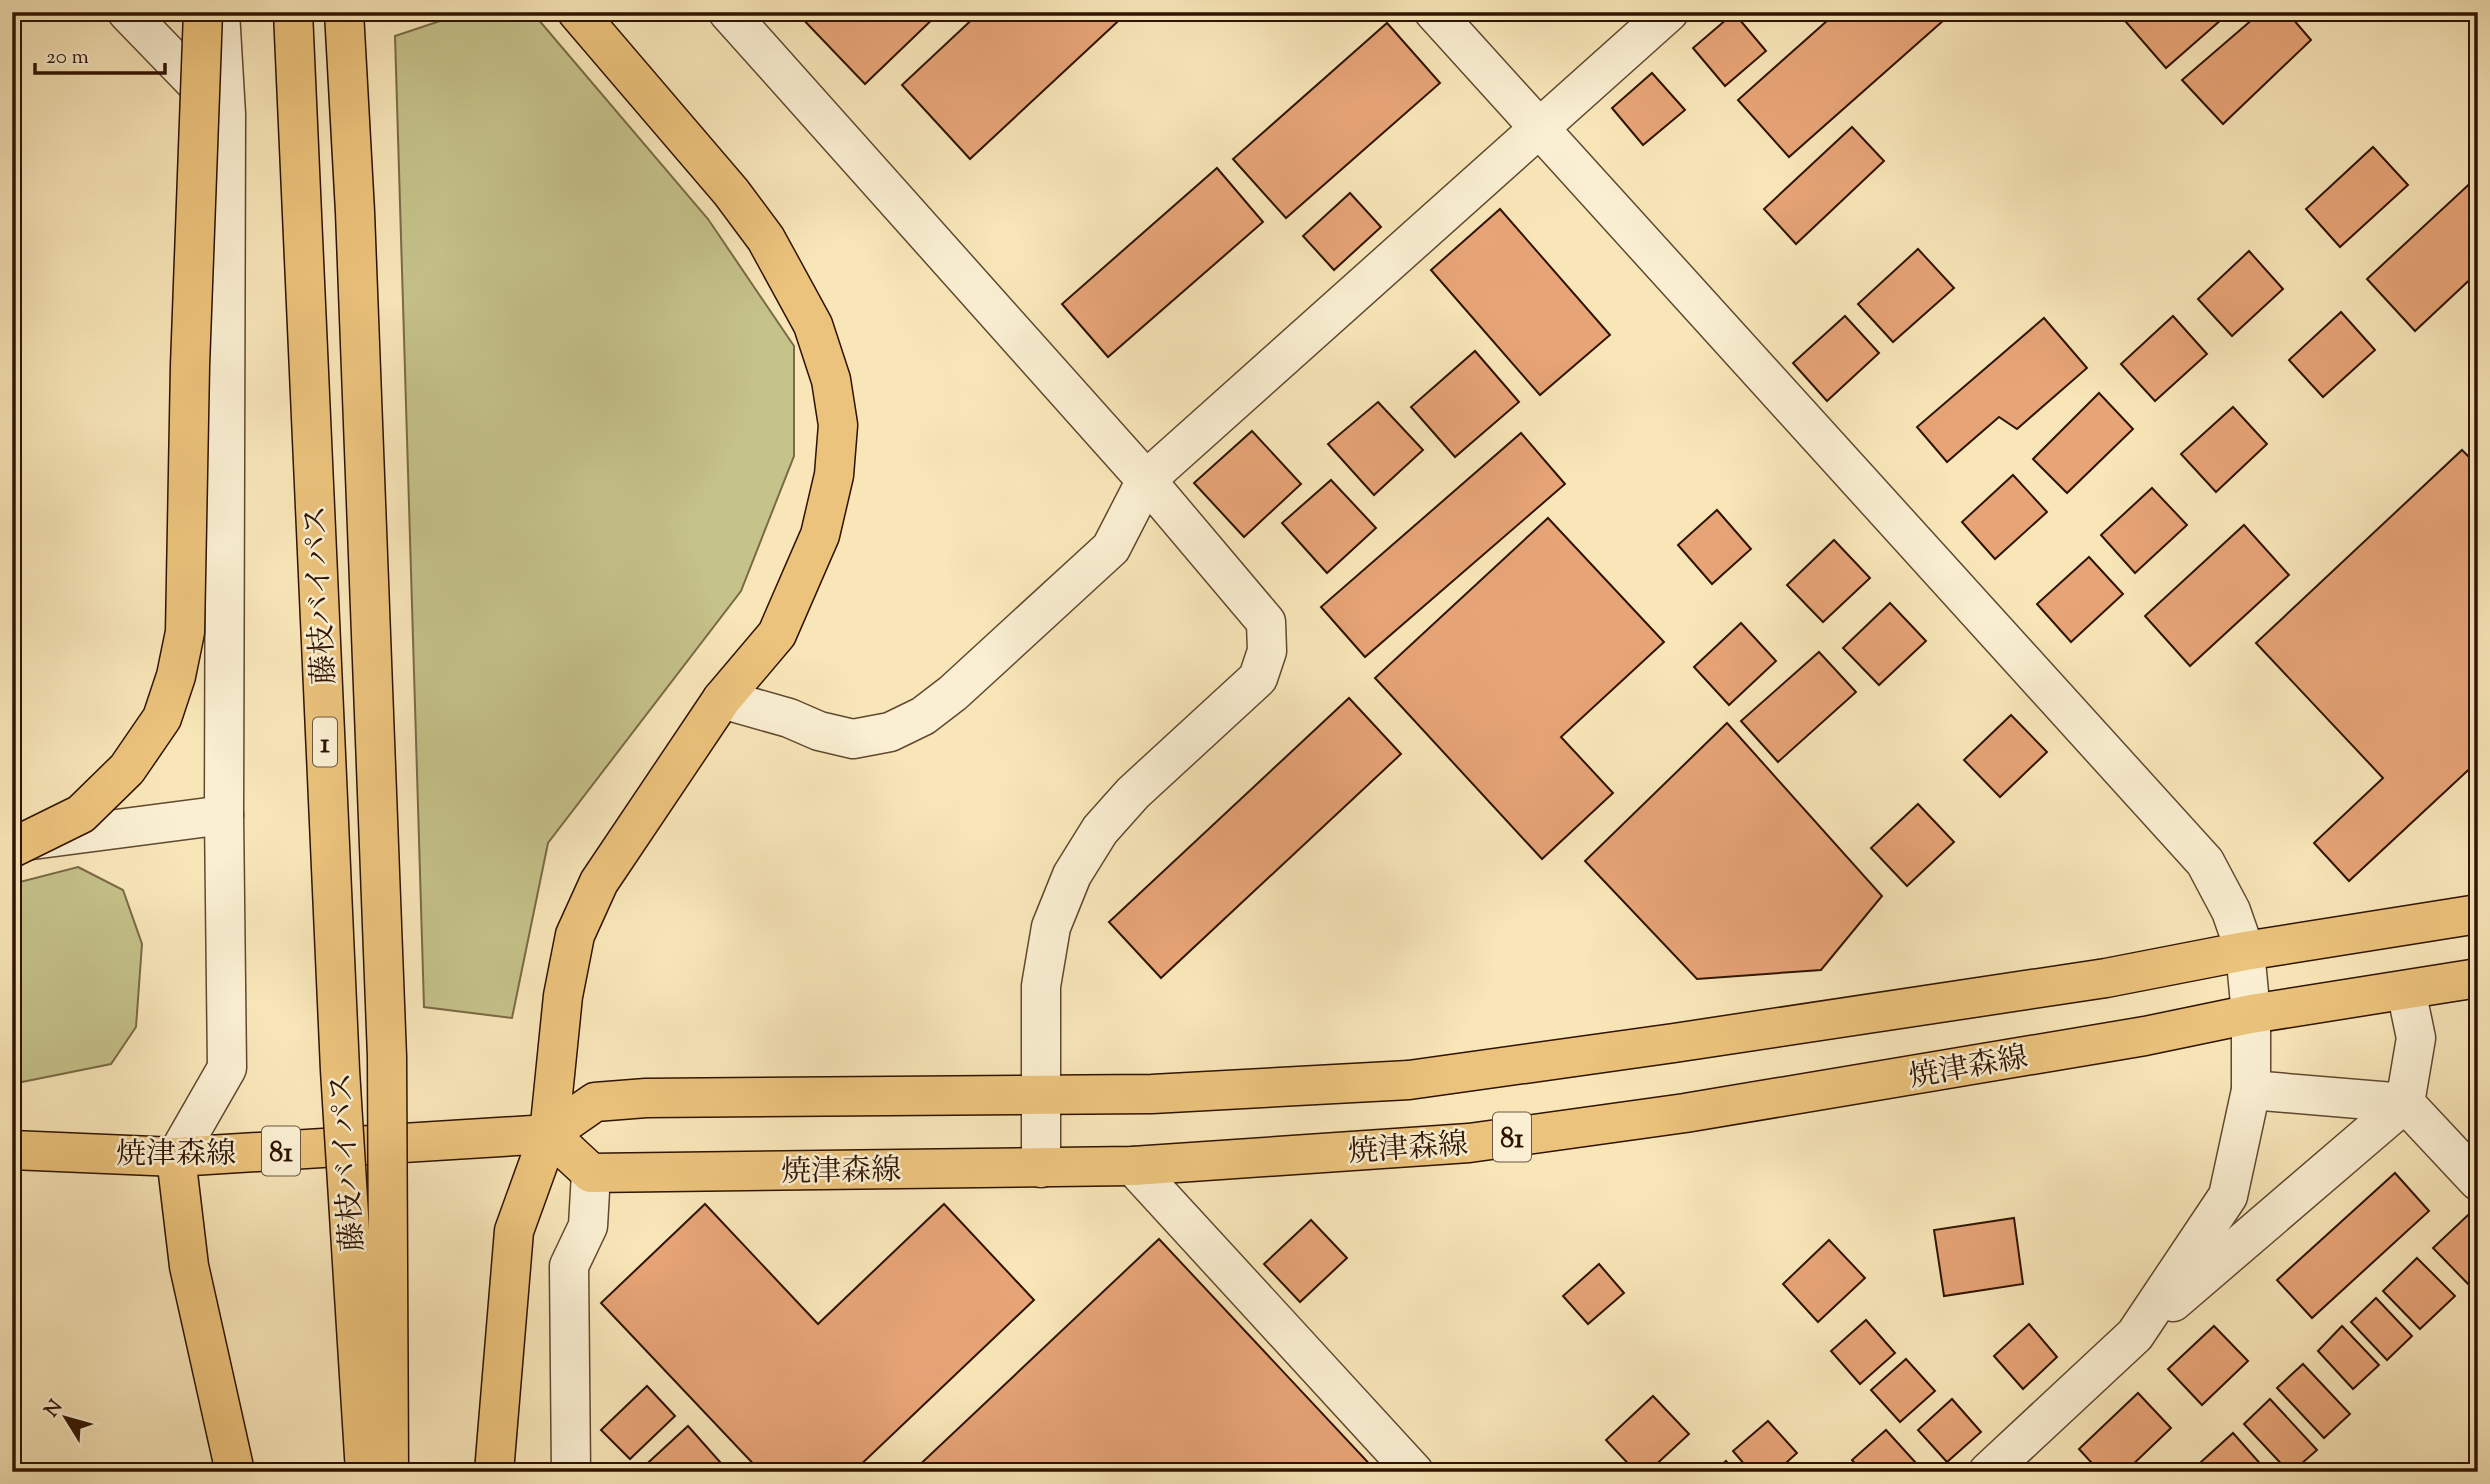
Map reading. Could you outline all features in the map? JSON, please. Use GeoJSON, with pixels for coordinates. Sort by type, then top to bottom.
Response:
{"type":"FeatureCollection","features":[{"type":"Feature","properties":{"kind":"main road"},"geometry":{"type":"LineString","coordinates":[[12,848],[81,814],[127,769],[162,718],[176,676],[185,632],[190,366],[203,12]]}},
{"type":"Feature","properties":{"kind":"main road","name":"藤枝バイパス"},"geometry":{"type":"LineString","coordinates":[[293,12],[339,1056],[365,1472]]}},
{"type":"Feature","properties":{"kind":"main road","name":"藤枝バイパス"},"geometry":{"type":"LineString","coordinates":[[344,12],[357,254],[387,1057],[389,1472]]}},
{"type":"Feature","properties":{"kind":"main road"},"geometry":{"type":"LineString","coordinates":[[494,1472],[514,1231],[549,1135],[563,996],[575,935],[599,882],[722,699],[777,634],[820,536],[834,475],[838,425],[831,380],[813,325],[766,239],[731,192],[577,12]]}},
{"type":"Feature","properties":{"kind":"main road","name":"81"},"geometry":{"type":"LineString","coordinates":[[549,1135],[595,1102],[633,1099],[1152,1094],[1409,1080],[2093,980],[2245,951],[2478,914]]}},
{"type":"Feature","properties":{"kind":"main road","name":"焼津森線"},"geometry":{"type":"LineString","coordinates":[[591,1173],[1133,1166],[1483,1142],[1685,1113],[2145,1036],[2251,1014],[2478,978]]}},
{"type":"Feature","properties":{"kind":"main road"},"geometry":{"type":"LineString","coordinates":[[549,1135],[591,1173]]}},
{"type":"Feature","properties":{"kind":"main road","name":"焼津森線"},"geometry":{"type":"LineString","coordinates":[[12,1150],[176,1157],[549,1135]]}},
{"type":"Feature","properties":{"kind":"main road"},"geometry":{"type":"LineString","coordinates":[[176,1157],[189,1266],[235,1472]]}},
{"type":"Feature","properties":{"kind":"street"},"geometry":{"type":"LineString","coordinates":[[127,12],[226,114]]}},
{"type":"Feature","properties":{"kind":"street"},"geometry":{"type":"LineString","coordinates":[[176,1157],[226,1068],[226,114],[220,12]]}},
{"type":"Feature","properties":{"kind":"street"},"geometry":{"type":"LineString","coordinates":[[728,12],[1146,480],[1266,622],[1267,650],[1258,678],[1133,793],[1100,830],[1072,875],[1051,927],[1041,986],[1041,1168]]}},
{"type":"Feature","properties":{"kind":"street"},"geometry":{"type":"LineString","coordinates":[[1434,12],[2205,862],[2231,911],[2245,951],[2251,1014],[2251,1090],[2228,1196],[2135,1335]]}},
{"type":"Feature","properties":{"kind":"street"},"geometry":{"type":"LineString","coordinates":[[722,699],[789,718],[819,731],[853,739],[890,733],[923,716],[963,684],[1111,548],[1146,480],[1669,12]]}},
{"type":"Feature","properties":{"kind":"street"},"geometry":{"type":"LineString","coordinates":[[12,842],[224,815]]}},
{"type":"Feature","properties":{"kind":"street"},"geometry":{"type":"LineString","coordinates":[[1988,1472],[2135,1335],[2405,1103],[2416,1038],[2406,990]]}},
{"type":"Feature","properties":{"kind":"street"},"geometry":{"type":"LineString","coordinates":[[2251,1090],[2405,1103],[2478,1181]]}},
{"type":"Feature","properties":{"kind":"street"},"geometry":{"type":"LineString","coordinates":[[1133,1166],[1414,1472]]}},
{"type":"Feature","properties":{"kind":"street"},"geometry":{"type":"LineString","coordinates":[[571,1472],[569,1266],[588,1226],[591,1173]]}},
{"type":"Feature","properties":{"kind":"shaded area"},"geometry":{"type":"Polygon","coordinates":[[[467,12],[532,12],[708,219],[794,346],[794,456],[741,591],[548,843],[512,1018],[424,1007],[395,36],[467,12]]]}},
{"type":"Feature","properties":{"kind":"shaded area"},"geometry":{"type":"Polygon","coordinates":[[[78,867],[123,890],[142,944],[136,1027],[111,1064],[12,1084],[12,884],[78,867]]]}},
{"type":"Feature","properties":{"kind":"building"},"geometry":{"type":"Polygon","coordinates":[[[796,12],[940,12],[865,84],[796,12]]]}},
{"type":"Feature","properties":{"kind":"building"},"geometry":{"type":"Polygon","coordinates":[[[980,12],[1128,12],[970,159],[902,85],[980,12]]]}},
{"type":"Feature","properties":{"kind":"building"},"geometry":{"type":"Polygon","coordinates":[[[1837,12],[1953,12],[1789,157],[1738,100],[1837,12]]]}},
{"type":"Feature","properties":{"kind":"building"},"geometry":{"type":"Polygon","coordinates":[[[2230,12],[2166,68],[2119,14],[2230,12]]]}},
{"type":"Feature","properties":{"kind":"building"},"geometry":{"type":"Polygon","coordinates":[[[2261,12],[2287,12],[2311,40],[2223,124],[2182,80],[2261,12]]]}},
{"type":"Feature","properties":{"kind":"building"},"geometry":{"type":"Polygon","coordinates":[[[1734,13],[1766,51],[1725,86],[1693,48],[1734,13]]]}},
{"type":"Feature","properties":{"kind":"building"},"geometry":{"type":"Polygon","coordinates":[[[1387,23],[1440,83],[1286,218],[1233,159],[1387,23]]]}},
{"type":"Feature","properties":{"kind":"building"},"geometry":{"type":"Polygon","coordinates":[[[1652,73],[1685,110],[1643,145],[1612,108],[1652,73]]]}},
{"type":"Feature","properties":{"kind":"building"},"geometry":{"type":"Polygon","coordinates":[[[1852,127],[1884,161],[1796,244],[1764,209],[1852,127]]]}},
{"type":"Feature","properties":{"kind":"building"},"geometry":{"type":"Polygon","coordinates":[[[2373,147],[2408,185],[2340,247],[2306,209],[2373,147]]]}},
{"type":"Feature","properties":{"kind":"building"},"geometry":{"type":"Polygon","coordinates":[[[1217,168],[1263,222],[1108,357],[1062,304],[1217,168]]]}},
{"type":"Feature","properties":{"kind":"building"},"geometry":{"type":"Polygon","coordinates":[[[2478,176],[2478,272],[2415,331],[2367,279],[2478,176]]]}},
{"type":"Feature","properties":{"kind":"building"},"geometry":{"type":"Polygon","coordinates":[[[1350,193],[1381,227],[1334,270],[1303,236],[1350,193]]]}},
{"type":"Feature","properties":{"kind":"building"},"geometry":{"type":"Polygon","coordinates":[[[1500,209],[1610,335],[1540,395],[1431,270],[1500,209]]]}},
{"type":"Feature","properties":{"kind":"building"},"geometry":{"type":"Polygon","coordinates":[[[1918,249],[1954,288],[1893,342],[1858,304],[1918,249]]]}},
{"type":"Feature","properties":{"kind":"building"},"geometry":{"type":"Polygon","coordinates":[[[2249,251],[2283,289],[2232,336],[2198,299],[2249,251]]]}},
{"type":"Feature","properties":{"kind":"building"},"geometry":{"type":"Polygon","coordinates":[[[2341,312],[2375,350],[2323,397],[2289,360],[2341,312]]]}},
{"type":"Feature","properties":{"kind":"building"},"geometry":{"type":"Polygon","coordinates":[[[1845,316],[1879,353],[1827,401],[1793,363],[1845,316]]]}},
{"type":"Feature","properties":{"kind":"building"},"geometry":{"type":"Polygon","coordinates":[[[2173,316],[2207,354],[2155,401],[2121,364],[2173,316]]]}},
{"type":"Feature","properties":{"kind":"building"},"geometry":{"type":"Polygon","coordinates":[[[2044,318],[2087,368],[2017,429],[1999,417],[1947,462],[1917,427],[2044,318]]]}},
{"type":"Feature","properties":{"kind":"building"},"geometry":{"type":"Polygon","coordinates":[[[1475,351],[1519,402],[1455,457],[1411,407],[1475,351]]]}},
{"type":"Feature","properties":{"kind":"building"},"geometry":{"type":"Polygon","coordinates":[[[2099,393],[2133,429],[2067,493],[2033,459],[2099,393]]]}},
{"type":"Feature","properties":{"kind":"building"},"geometry":{"type":"Polygon","coordinates":[[[1378,402],[1423,450],[1374,495],[1328,444],[1378,402]]]}},
{"type":"Feature","properties":{"kind":"building"},"geometry":{"type":"Polygon","coordinates":[[[2233,407],[2267,444],[2216,492],[2181,454],[2233,407]]]}},
{"type":"Feature","properties":{"kind":"building"},"geometry":{"type":"Polygon","coordinates":[[[1252,431],[1301,484],[1244,537],[1194,483],[1252,431]]]}},
{"type":"Feature","properties":{"kind":"building"},"geometry":{"type":"Polygon","coordinates":[[[1521,433],[1565,484],[1365,657],[1321,607],[1521,433]]]}},
{"type":"Feature","properties":{"kind":"building"},"geometry":{"type":"Polygon","coordinates":[[[2462,450],[2478,466],[2478,761],[2349,881],[2314,843],[2383,778],[2256,643],[2462,450]]]}},
{"type":"Feature","properties":{"kind":"building"},"geometry":{"type":"Polygon","coordinates":[[[2013,475],[2047,512],[1995,559],[1962,522],[2013,475]]]}},
{"type":"Feature","properties":{"kind":"building"},"geometry":{"type":"Polygon","coordinates":[[[1331,480],[1376,528],[1327,573],[1282,523],[1331,480]]]}},
{"type":"Feature","properties":{"kind":"building"},"geometry":{"type":"Polygon","coordinates":[[[2152,488],[2187,525],[2135,573],[2101,535],[2152,488]]]}},
{"type":"Feature","properties":{"kind":"building"},"geometry":{"type":"Polygon","coordinates":[[[1717,510],[1751,549],[1712,584],[1678,545],[1717,510]]]}},
{"type":"Feature","properties":{"kind":"building"},"geometry":{"type":"Polygon","coordinates":[[[1548,518],[1664,642],[1561,737],[1613,793],[1542,859],[1375,678],[1548,518]]]}},
{"type":"Feature","properties":{"kind":"building"},"geometry":{"type":"Polygon","coordinates":[[[2244,525],[2289,575],[2190,666],[2145,616],[2244,525]]]}},
{"type":"Feature","properties":{"kind":"building"},"geometry":{"type":"Polygon","coordinates":[[[1834,540],[1870,578],[1823,622],[1787,585],[1834,540]]]}},
{"type":"Feature","properties":{"kind":"building"},"geometry":{"type":"Polygon","coordinates":[[[2089,557],[2123,594],[2071,642],[2037,604],[2089,557]]]}},
{"type":"Feature","properties":{"kind":"building"},"geometry":{"type":"Polygon","coordinates":[[[1890,603],[1926,641],[1879,685],[1843,648],[1890,603]]]}},
{"type":"Feature","properties":{"kind":"building"},"geometry":{"type":"Polygon","coordinates":[[[1741,623],[1776,661],[1729,705],[1694,667],[1741,623]]]}},
{"type":"Feature","properties":{"kind":"building"},"geometry":{"type":"Polygon","coordinates":[[[1819,652],[1856,692],[1778,762],[1741,721],[1819,652]]]}},
{"type":"Feature","properties":{"kind":"building"},"geometry":{"type":"Polygon","coordinates":[[[1349,698],[1401,754],[1161,978],[1109,922],[1349,698]]]}},
{"type":"Feature","properties":{"kind":"building"},"geometry":{"type":"Polygon","coordinates":[[[2011,715],[2047,752],[2000,797],[1964,760],[2011,715]]]}},
{"type":"Feature","properties":{"kind":"building"},"geometry":{"type":"Polygon","coordinates":[[[1727,723],[1882,896],[1821,970],[1697,979],[1585,861],[1727,723]]]}},
{"type":"Feature","properties":{"kind":"building"},"geometry":{"type":"Polygon","coordinates":[[[1918,804],[1954,842],[1907,886],[1871,848],[1918,804]]]}},
{"type":"Feature","properties":{"kind":"building"},"geometry":{"type":"Polygon","coordinates":[[[2395,1173],[2429,1211],[2312,1318],[2277,1280],[2395,1173]]]}},
{"type":"Feature","properties":{"kind":"building"},"geometry":{"type":"Polygon","coordinates":[[[705,1204],[818,1324],[944,1204],[1034,1300],[853,1472],[761,1472],[601,1303],[705,1204]]]}},
{"type":"Feature","properties":{"kind":"building"},"geometry":{"type":"Polygon","coordinates":[[[2468,1215],[2478,1224],[2478,1280],[2471,1287],[2433,1248],[2468,1215]]]}},
{"type":"Feature","properties":{"kind":"building"},"geometry":{"type":"Polygon","coordinates":[[[2014,1218],[2023,1284],[1944,1296],[1934,1230],[2014,1218]]]}},
{"type":"Feature","properties":{"kind":"building"},"geometry":{"type":"Polygon","coordinates":[[[1311,1220],[1347,1258],[1300,1302],[1264,1264],[1311,1220]]]}},
{"type":"Feature","properties":{"kind":"building"},"geometry":{"type":"Polygon","coordinates":[[[1159,1239],[1377,1472],[912,1472],[1159,1239]]]}},
{"type":"Feature","properties":{"kind":"building"},"geometry":{"type":"Polygon","coordinates":[[[1829,1240],[1865,1278],[1818,1322],[1783,1284],[1829,1240]]]}},
{"type":"Feature","properties":{"kind":"building"},"geometry":{"type":"Polygon","coordinates":[[[2417,1258],[2455,1296],[2420,1329],[2383,1291],[2417,1258]]]}},
{"type":"Feature","properties":{"kind":"building"},"geometry":{"type":"Polygon","coordinates":[[[1599,1264],[1624,1293],[1588,1324],[1563,1296],[1599,1264]]]}},
{"type":"Feature","properties":{"kind":"building"},"geometry":{"type":"Polygon","coordinates":[[[2376,1298],[2412,1336],[2387,1360],[2351,1322],[2376,1298]]]}},
{"type":"Feature","properties":{"kind":"building"},"geometry":{"type":"Polygon","coordinates":[[[1866,1320],[1895,1353],[1860,1384],[1831,1351],[1866,1320]]]}},
{"type":"Feature","properties":{"kind":"building"},"geometry":{"type":"Polygon","coordinates":[[[2029,1324],[2057,1357],[2023,1389],[1994,1356],[2029,1324]]]}},
{"type":"Feature","properties":{"kind":"building"},"geometry":{"type":"Polygon","coordinates":[[[2214,1326],[2248,1361],[2202,1405],[2168,1369],[2214,1326]]]}},
{"type":"Feature","properties":{"kind":"building"},"geometry":{"type":"Polygon","coordinates":[[[2342,1326],[2379,1365],[2353,1389],[2318,1351],[2342,1326]]]}},
{"type":"Feature","properties":{"kind":"building"},"geometry":{"type":"Polygon","coordinates":[[[1906,1359],[1935,1391],[1900,1422],[1871,1390],[1906,1359]]]}},
{"type":"Feature","properties":{"kind":"building"},"geometry":{"type":"Polygon","coordinates":[[[2303,1364],[2350,1414],[2324,1438],[2277,1388],[2303,1364]]]}},
{"type":"Feature","properties":{"kind":"building"},"geometry":{"type":"Polygon","coordinates":[[[647,1386],[675,1416],[630,1459],[601,1430],[647,1386]]]}},
{"type":"Feature","properties":{"kind":"building"},"geometry":{"type":"Polygon","coordinates":[[[2138,1393],[2171,1428],[2125,1472],[2100,1472],[2079,1449],[2138,1393]]]}},
{"type":"Feature","properties":{"kind":"building"},"geometry":{"type":"Polygon","coordinates":[[[1653,1396],[1689,1434],[1648,1472],[1636,1472],[1606,1440],[1653,1396]]]}},
{"type":"Feature","properties":{"kind":"building"},"geometry":{"type":"Polygon","coordinates":[[[1952,1399],[1981,1432],[1947,1462],[1918,1430],[1952,1399]]]}},
{"type":"Feature","properties":{"kind":"building"},"geometry":{"type":"Polygon","coordinates":[[[2270,1399],[2317,1450],[2292,1472],[2289,1472],[2244,1424],[2270,1399]]]}},
{"type":"Feature","properties":{"kind":"building"},"geometry":{"type":"Polygon","coordinates":[[[1768,1421],[1797,1453],[1776,1472],[1751,1472],[1733,1451],[1768,1421]]]}},
{"type":"Feature","properties":{"kind":"building"},"geometry":{"type":"Polygon","coordinates":[[[688,1426],[728,1471],[639,1471],[688,1426]]]}},
{"type":"Feature","properties":{"kind":"building"},"geometry":{"type":"Polygon","coordinates":[[[1886,1430],[1915,1462],[1904,1472],[1862,1472],[1852,1460],[1886,1430]]]}},
{"type":"Feature","properties":{"kind":"building"},"geometry":{"type":"Polygon","coordinates":[[[2233,1433],[2264,1468],[2260,1472],[2190,1472],[2233,1433]]]}},
{"type":"Feature","properties":{"kind":"building"},"geometry":{"type":"Polygon","coordinates":[[[1726,1461],[1735,1472],[1713,1472],[1726,1461]]]}}]}
